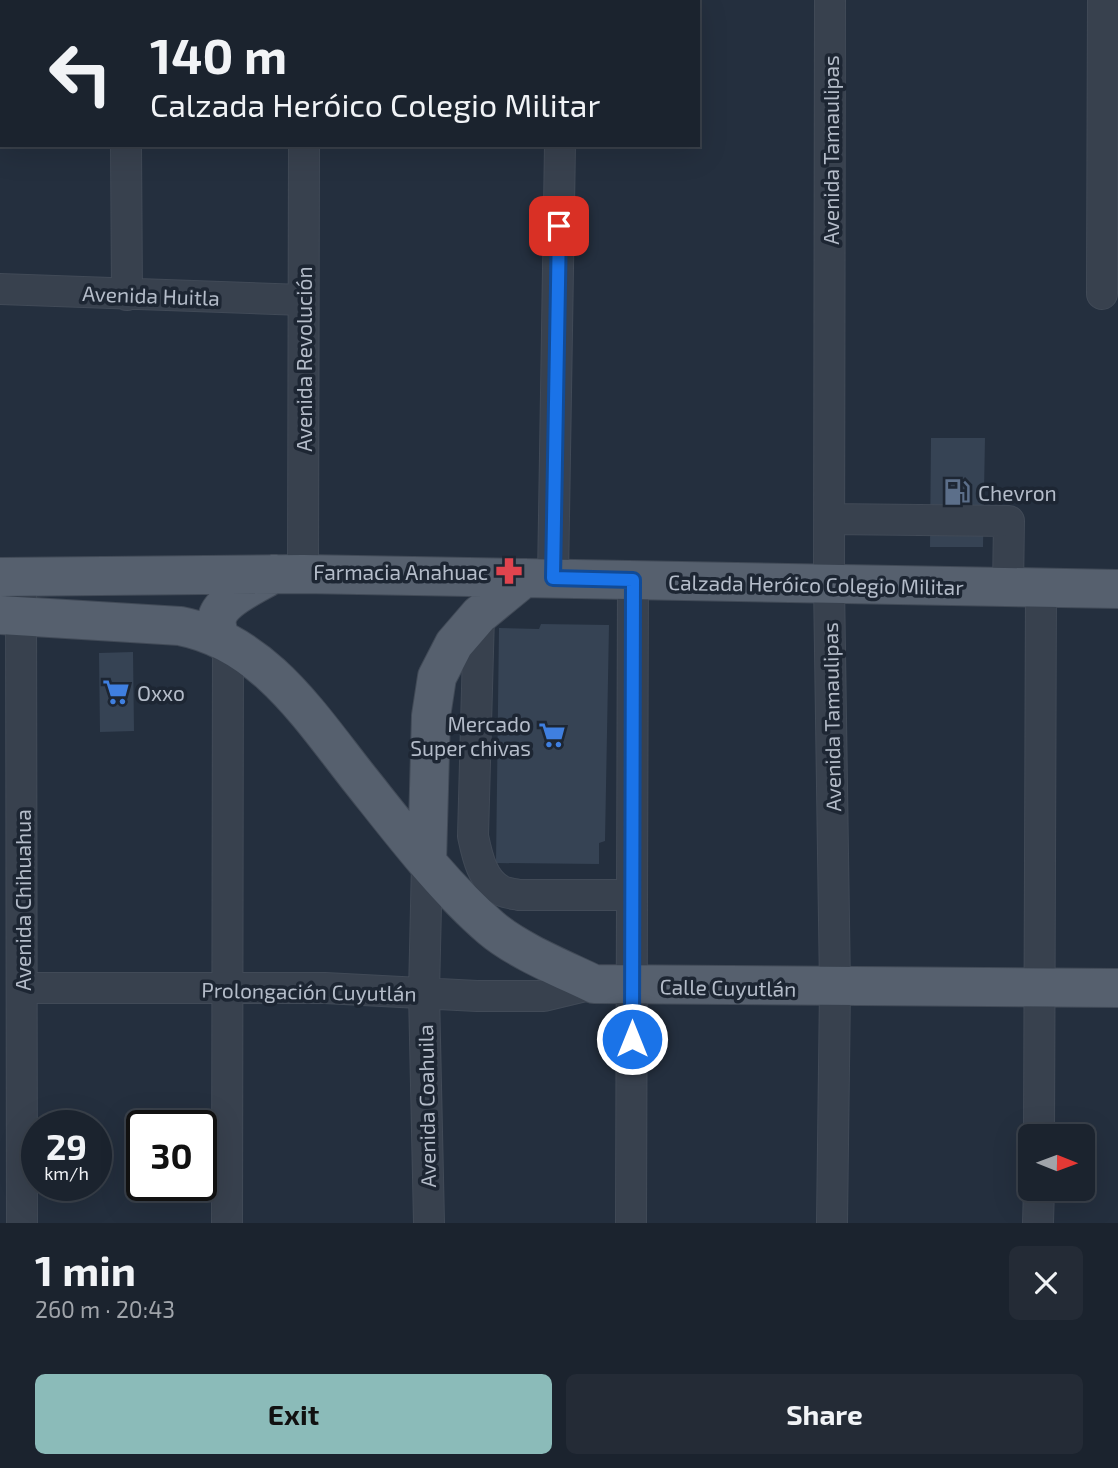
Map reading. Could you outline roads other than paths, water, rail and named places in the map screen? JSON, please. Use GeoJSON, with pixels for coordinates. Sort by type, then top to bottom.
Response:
{"type":"FeatureCollection","features":[{"type":"Feature","properties":{"kind":"main road","name":"Calzada Heróico Colegio Militar"},"geometry":{"type":"LineString","coordinates":[[11,577],[289,574],[1118,589]]}},
{"type":"Feature","properties":{"kind":"main road"},"geometry":{"type":"LineString","coordinates":[[224,640],[216,626],[218,614],[226,604],[254,585],[289,574]]}},
{"type":"Feature","properties":{"kind":"main road"},"geometry":{"type":"LineString","coordinates":[[427,862],[431,716],[437,677],[454,644],[479,615],[538,578]]}},
{"type":"Feature","properties":{"kind":"main road","name":"Calle Cuyutlán"},"geometry":{"type":"LineString","coordinates":[[10,616],[180,626],[200,630],[224,640],[267,669],[302,704],[427,862],[493,929],[538,957],[594,984],[835,988],[1118,988]]}},
{"type":"Feature","properties":{"kind":"street","name":"Avenida Tamaulipas"},"geometry":{"type":"LineString","coordinates":[[830,0],[829,584],[835,988],[832,1223]]}},
{"type":"Feature","properties":{"kind":"street"},"geometry":{"type":"LineString","coordinates":[[1102,294],[1103,0]]}},
{"type":"Feature","properties":{"kind":"street"},"geometry":{"type":"LineString","coordinates":[[126,147],[127,295]]}},
{"type":"Feature","properties":{"kind":"street","name":"Avenida Revolución"},"geometry":{"type":"LineString","coordinates":[[289,574],[303,300],[304,147]]}},
{"type":"Feature","properties":{"kind":"street"},"geometry":{"type":"LineString","coordinates":[[538,578],[560,147]]}},
{"type":"Feature","properties":{"kind":"street","name":"Avenida Huitla"},"geometry":{"type":"LineString","coordinates":[[0,289],[303,300]]}},
{"type":"Feature","properties":{"kind":"street"},"geometry":{"type":"LineString","coordinates":[[830,519],[1009,521],[1025,588],[1039,989],[1039,1124]]}},
{"type":"Feature","properties":{"kind":"street","name":"Avenida Chihuahua"},"geometry":{"type":"LineString","coordinates":[[11,577],[10,616],[23,988],[22,1223]]}},
{"type":"Feature","properties":{"kind":"street"},"geometry":{"type":"LineString","coordinates":[[631,1223],[633,580]]}},
{"type":"Feature","properties":{"kind":"street"},"geometry":{"type":"LineString","coordinates":[[479,615],[473,836],[478,860],[489,879],[502,891],[519,895],[632,895]]}},
{"type":"Feature","properties":{"kind":"street"},"geometry":{"type":"LineString","coordinates":[[224,640],[227,1223]]}},
{"type":"Feature","properties":{"kind":"street","name":"Avenida Coahuila"},"geometry":{"type":"LineString","coordinates":[[427,862],[424,993],[429,1223]]}},
{"type":"Feature","properties":{"kind":"street","name":"Prolongación Cuyutlán"},"geometry":{"type":"LineString","coordinates":[[23,988],[325,988],[544,996],[594,984]]}},
{"type":"Feature","properties":{"kind":"street"},"geometry":{"type":"LineString","coordinates":[[1038,1201],[1038,1223]]}},
{"type":"Feature","properties":{"kind":"place","name":"Chevron"},"geometry":{"type":"Point","coordinates":[957,492]}},
{"type":"Feature","properties":{"kind":"place","name":"Farmacia Anahuac"},"geometry":{"type":"Point","coordinates":[509,571]}},
{"type":"Feature","properties":{"kind":"place","name":"Oxxo"},"geometry":{"type":"Point","coordinates":[116,692]}},
{"type":"Feature","properties":{"kind":"place","name":"Mercado Super chivas"},"geometry":{"type":"Point","coordinates":[552,735]}}]}
